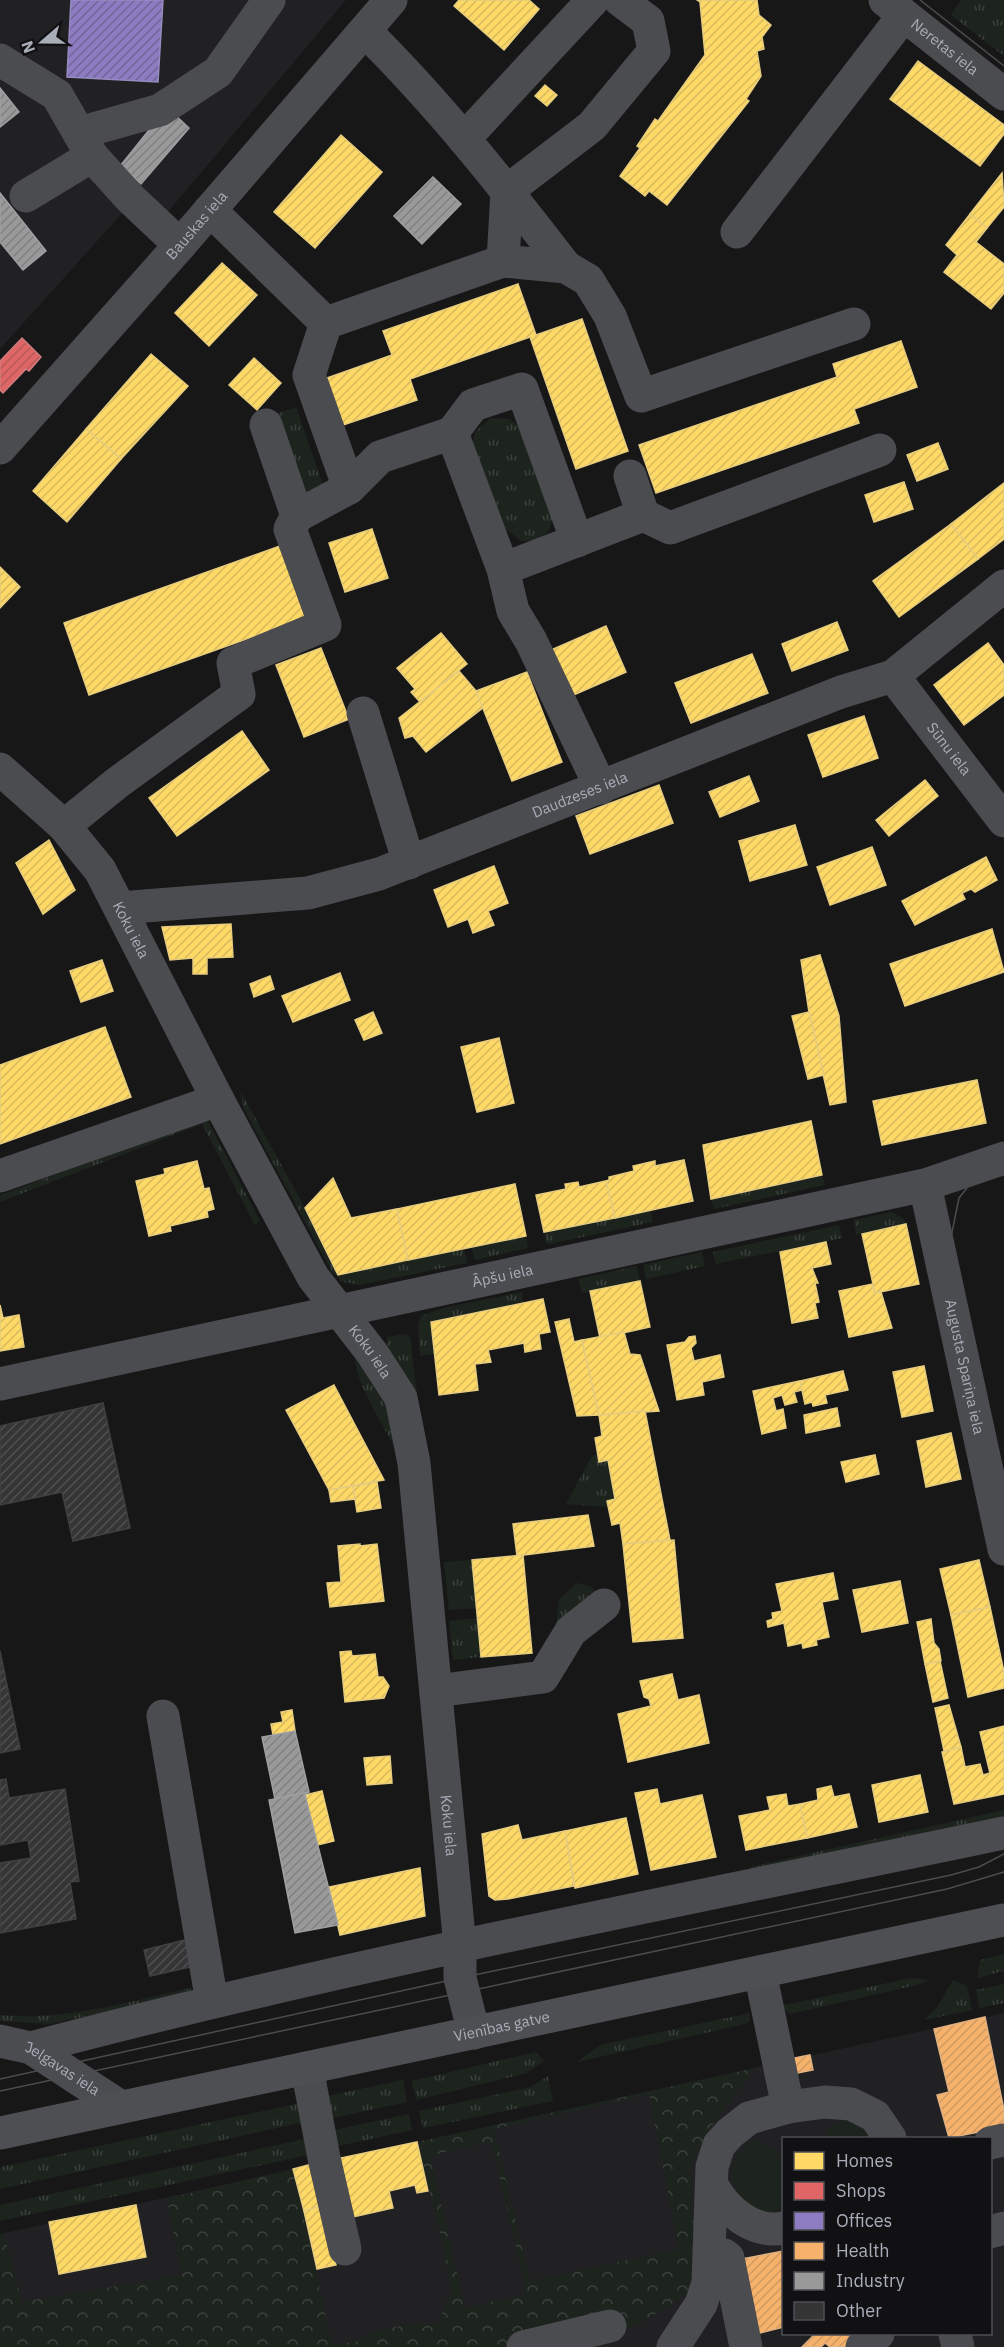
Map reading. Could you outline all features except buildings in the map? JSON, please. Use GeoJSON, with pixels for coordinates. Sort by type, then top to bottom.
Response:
{"type":"FeatureCollection","features":[{"type":"Feature","properties":{"kind":"main road","name":"Vienības gatve"},"geometry":{"type":"LineString","coordinates":[[0,2133],[1004,1920]]}},
{"type":"Feature","properties":{"kind":"street"},"geometry":{"type":"LineString","coordinates":[[26,196],[86,144],[160,110],[218,72],[269,0]]}},
{"type":"Feature","properties":{"kind":"street","name":"Bauskas iela"},"geometry":{"type":"LineString","coordinates":[[0,448],[180,245],[390,0]]}},
{"type":"Feature","properties":{"kind":"street"},"geometry":{"type":"LineString","coordinates":[[464,139],[593,0]]}},
{"type":"Feature","properties":{"kind":"street"},"geometry":{"type":"LineString","coordinates":[[503,261],[507,191],[592,126],[654,51],[648,21],[621,0]]}},
{"type":"Feature","properties":{"kind":"street"},"geometry":{"type":"LineString","coordinates":[[737,232],[895,8]]}},
{"type":"Feature","properties":{"kind":"street","name":"Neretas iela"},"geometry":{"type":"LineString","coordinates":[[895,8],[1004,94]]}},
{"type":"Feature","properties":{"kind":"street"},"geometry":{"type":"LineString","coordinates":[[365,31],[407,73],[464,139],[566,267],[588,280],[610,316],[641,396],[854,324]]}},
{"type":"Feature","properties":{"kind":"street"},"geometry":{"type":"LineString","coordinates":[[0,60],[57,95],[86,144],[130,198],[180,245]]}},
{"type":"Feature","properties":{"kind":"street"},"geometry":{"type":"LineString","coordinates":[[210,210],[326,323]]}},
{"type":"Feature","properties":{"kind":"street"},"geometry":{"type":"LineString","coordinates":[[326,323],[503,261],[566,267]]}},
{"type":"Feature","properties":{"kind":"street"},"geometry":{"type":"LineString","coordinates":[[326,323],[309,375],[349,488]]}},
{"type":"Feature","properties":{"kind":"street"},"geometry":{"type":"LineString","coordinates":[[64,826],[117,783],[239,694],[233,663],[326,625],[290,530],[297,516],[349,488],[380,457],[452,433],[473,405],[522,389],[578,541]]}},
{"type":"Feature","properties":{"kind":"street"},"geometry":{"type":"LineString","coordinates":[[266,424],[297,516]]}},
{"type":"Feature","properties":{"kind":"street"},"geometry":{"type":"LineString","coordinates":[[452,433],[503,569],[513,611],[531,641],[601,788]]}},
{"type":"Feature","properties":{"kind":"street"},"geometry":{"type":"LineString","coordinates":[[630,476],[643,515],[670,528],[880,450]]}},
{"type":"Feature","properties":{"kind":"street"},"geometry":{"type":"LineString","coordinates":[[503,569],[643,515]]}},
{"type":"Feature","properties":{"kind":"street","name":"Daudzeses iela"},"geometry":{"type":"LineString","coordinates":[[120,908],[308,893],[409,863],[841,692],[893,676],[1004,586]]}},
{"type":"Feature","properties":{"kind":"street","name":"Sūnu iela"},"geometry":{"type":"LineString","coordinates":[[893,676],[1004,821]]}},
{"type":"Feature","properties":{"kind":"street"},"geometry":{"type":"LineString","coordinates":[[363,713],[409,863]]}},
{"type":"Feature","properties":{"kind":"street","name":"Koku iela"},"geometry":{"type":"LineString","coordinates":[[0,769],[64,826],[100,870],[218,1100],[313,1277],[372,1353],[401,1398],[414,1463],[460,1947],[460,1978],[474,2033]]}},
{"type":"Feature","properties":{"kind":"street"},"geometry":{"type":"LineString","coordinates":[[0,1176],[218,1100]]}},
{"type":"Feature","properties":{"kind":"street","name":"Āpšu iela"},"geometry":{"type":"LineString","coordinates":[[0,1384],[925,1185],[1004,1158]]}},
{"type":"Feature","properties":{"kind":"street","name":"Augusta Spariņa iela"},"geometry":{"type":"LineString","coordinates":[[925,1185],[1004,1549]]}},
{"type":"Feature","properties":{"kind":"street"},"geometry":{"type":"LineString","coordinates":[[435,1682],[543,1677],[571,1631],[604,1605]]}},
{"type":"Feature","properties":{"kind":"street"},"geometry":{"type":"LineString","coordinates":[[435,1682],[511,1668],[519,1663],[520,1654]]}},
{"type":"Feature","properties":{"kind":"street"},"geometry":{"type":"LineString","coordinates":[[163,1716],[212,2002]]}},
{"type":"Feature","properties":{"kind":"street"},"geometry":{"type":"LineString","coordinates":[[31,2048],[212,2002],[460,1947],[1004,1833]]}},
{"type":"Feature","properties":{"kind":"street"},"geometry":{"type":"LineString","coordinates":[[760,1972],[789,2107]]}},
{"type":"Feature","properties":{"kind":"street","name":"Jelgavas iela"},"geometry":{"type":"LineString","coordinates":[[0,2041],[31,2048],[121,2108]]}},
{"type":"Feature","properties":{"kind":"street"},"geometry":{"type":"LineString","coordinates":[[307,2068],[324,2158],[345,2249]]}},
{"type":"Feature","properties":{"kind":"street"},"geometry":{"type":"LineString","coordinates":[[673,2347],[701,2304],[708,2283],[712,2167],[719,2145],[730,2133],[749,2118],[789,2107],[825,2102],[852,2104],[875,2116],[889,2137]]}},
{"type":"Feature","properties":{"kind":"street"},"geometry":{"type":"LineString","coordinates":[[713,2187],[724,2206],[737,2216],[762,2228],[782,2228]]}},
{"type":"Feature","properties":{"kind":"street"},"geometry":{"type":"LineString","coordinates":[[710,2257],[724,2255],[728,2258],[746,2347]]}},
{"type":"Feature","properties":{"kind":"street"},"geometry":{"type":"LineString","coordinates":[[523,2347],[610,2326]]}},
{"type":"Feature","properties":{"kind":"shaded area"},"geometry":{"type":"Polygon","coordinates":[[[0,0],[346,0],[152,231],[126,209],[0,349],[0,0]]]}},
{"type":"Feature","properties":{"kind":"shaded area"},"geometry":{"type":"Polygon","coordinates":[[[1004,2013],[1004,2347],[0,2347],[0,2234],[1004,2013]]]}},
{"type":"Feature","properties":{"kind":"green space"},"geometry":{"type":"Polygon","coordinates":[[[961,0],[1004,0],[1004,56],[951,15],[961,0]]]}},
{"type":"Feature","properties":{"kind":"green space"},"geometry":{"type":"Polygon","coordinates":[[[296,407],[324,488],[301,496],[273,415],[296,407]]]}},
{"type":"Feature","properties":{"kind":"green space"},"geometry":{"type":"Polygon","coordinates":[[[491,418],[510,419],[527,435],[553,515],[549,531],[536,541],[521,541],[500,524],[471,453],[475,432],[491,418]]]}},
{"type":"Feature","properties":{"kind":"green space"},"geometry":{"type":"Polygon","coordinates":[[[241,1092],[305,1208],[338,1275],[333,1274],[243,1107],[241,1092]]]}},
{"type":"Feature","properties":{"kind":"green space"},"geometry":{"type":"Polygon","coordinates":[[[207,1119],[260,1221],[255,1225],[202,1124],[0,1202],[0,1195],[207,1119]]]}},
{"type":"Feature","properties":{"kind":"green space"},"geometry":{"type":"Polygon","coordinates":[[[822,1175],[825,1185],[714,1209],[711,1199],[822,1175]]]}},
{"type":"Feature","properties":{"kind":"green space"},"geometry":{"type":"Polygon","coordinates":[[[650,1210],[653,1222],[546,1243],[544,1232],[650,1210]]]}},
{"type":"Feature","properties":{"kind":"green space"},"geometry":{"type":"Polygon","coordinates":[[[891,1212],[903,1218],[906,1224],[856,1235],[854,1220],[891,1212]]]}},
{"type":"Feature","properties":{"kind":"green space"},"geometry":{"type":"Polygon","coordinates":[[[839,1225],[842,1238],[716,1264],[713,1252],[839,1225]]]}},
{"type":"Feature","properties":{"kind":"green space"},"geometry":{"type":"Polygon","coordinates":[[[526,1236],[528,1248],[475,1260],[471,1247],[526,1236]]]}},
{"type":"Feature","properties":{"kind":"green space"},"geometry":{"type":"Polygon","coordinates":[[[464,1249],[467,1263],[359,1285],[340,1281],[338,1275],[464,1249]]]}},
{"type":"Feature","properties":{"kind":"green space"},"geometry":{"type":"Polygon","coordinates":[[[702,1252],[705,1266],[646,1279],[643,1265],[702,1252]]]}},
{"type":"Feature","properties":{"kind":"green space"},"geometry":{"type":"Polygon","coordinates":[[[637,1266],[640,1281],[582,1293],[578,1279],[637,1266]]]}},
{"type":"Feature","properties":{"kind":"green space"},"geometry":{"type":"Polygon","coordinates":[[[522,1292],[523,1303],[432,1322],[435,1354],[420,1356],[418,1325],[421,1316],[443,1308],[522,1292]]]}},
{"type":"Feature","properties":{"kind":"green space"},"geometry":{"type":"Polygon","coordinates":[[[406,1334],[410,1338],[417,1395],[387,1348],[387,1337],[406,1334]]]}},
{"type":"Feature","properties":{"kind":"green space"},"geometry":{"type":"Polygon","coordinates":[[[355,1357],[388,1409],[395,1448],[364,1391],[355,1357]]]}},
{"type":"Feature","properties":{"kind":"green space"},"geometry":{"type":"Polygon","coordinates":[[[597,1454],[599,1462],[608,1460],[615,1499],[608,1507],[566,1504],[592,1456],[597,1454]]]}},
{"type":"Feature","properties":{"kind":"green space"},"geometry":{"type":"Polygon","coordinates":[[[472,1560],[477,1608],[449,1610],[444,1562],[472,1560]]]}},
{"type":"Feature","properties":{"kind":"green space"},"geometry":{"type":"Polygon","coordinates":[[[577,1583],[590,1586],[597,1592],[553,1650],[559,1599],[577,1583]]]}},
{"type":"Feature","properties":{"kind":"green space"},"geometry":{"type":"Polygon","coordinates":[[[477,1618],[481,1657],[453,1660],[449,1621],[477,1618]]]}},
{"type":"Feature","properties":{"kind":"green space"},"geometry":{"type":"Polygon","coordinates":[[[1004,1810],[1004,1822],[751,1873],[750,1867],[1004,1810]]]}},
{"type":"Feature","properties":{"kind":"green space"},"geometry":{"type":"Polygon","coordinates":[[[1004,1954],[1004,1971],[977,1978],[980,1960],[1004,1954]]]}},
{"type":"Feature","properties":{"kind":"green space"},"geometry":{"type":"Polygon","coordinates":[[[911,1978],[928,1980],[921,1984],[790,2014],[780,2006],[911,1978]]]}},
{"type":"Feature","properties":{"kind":"green space"},"geometry":{"type":"Polygon","coordinates":[[[953,1980],[967,1986],[972,2010],[924,2020],[937,2007],[953,1980]]]}},
{"type":"Feature","properties":{"kind":"green space"},"geometry":{"type":"Polygon","coordinates":[[[1004,1984],[1004,2003],[979,2008],[976,1990],[1004,1984]]]}},
{"type":"Feature","properties":{"kind":"green space"},"geometry":{"type":"Polygon","coordinates":[[[191,1988],[190,1995],[49,2024],[0,2021],[0,2015],[72,2013],[191,1988]]]}},
{"type":"Feature","properties":{"kind":"green space"},"geometry":{"type":"Polygon","coordinates":[[[750,2013],[750,2021],[745,2024],[577,2062],[600,2045],[750,2013]]]}},
{"type":"Feature","properties":{"kind":"green space"},"geometry":{"type":"Polygon","coordinates":[[[536,2052],[544,2061],[527,2073],[416,2100],[412,2081],[536,2052]]]}},
{"type":"Feature","properties":{"kind":"green space"},"geometry":{"type":"Polygon","coordinates":[[[756,2068],[711,2127],[689,2166],[699,2285],[667,2307],[599,2347],[0,2347],[0,2234],[4,2234],[22,2302],[182,2275],[167,2199],[293,2169],[332,2344],[356,2342],[377,2330],[419,2323],[438,2324],[451,2290],[442,2239],[417,2142],[756,2068]],[[649,2094],[494,2129],[530,2281],[679,2249],[649,2094]],[[491,2141],[430,2156],[465,2308],[527,2294],[491,2141]]]}},
{"type":"Feature","properties":{"kind":"green space"},"geometry":{"type":"Polygon","coordinates":[[[548,2076],[553,2101],[423,2128],[419,2111],[531,2087],[548,2076]]]}},
{"type":"Feature","properties":{"kind":"green space"},"geometry":{"type":"Polygon","coordinates":[[[403,2080],[407,2102],[323,2120],[318,2098],[403,2080]]]}},
{"type":"Feature","properties":{"kind":"green space"},"geometry":{"type":"Polygon","coordinates":[[[306,2102],[309,2121],[0,2189],[0,2167],[306,2102]]]}},
{"type":"Feature","properties":{"kind":"green space"},"geometry":{"type":"Polygon","coordinates":[[[409,2114],[412,2130],[329,2148],[325,2132],[409,2114]]]}},
{"type":"Feature","properties":{"kind":"green space"},"geometry":{"type":"Polygon","coordinates":[[[844,2118],[863,2128],[870,2137],[824,2137],[829,2129],[844,2118]]]}},
{"type":"Feature","properties":{"kind":"green space"},"geometry":{"type":"Polygon","coordinates":[[[310,2138],[313,2154],[0,2221],[0,2205],[310,2138]]]}},
{"type":"Feature","properties":{"kind":"green space"},"geometry":{"type":"Polygon","coordinates":[[[753,2139],[774,2150],[782,2160],[782,2214],[757,2213],[740,2194],[732,2177],[732,2168],[743,2149],[753,2139]]]}},
{"type":"Feature","properties":{"kind":"tram line"},"geometry":{"type":"LineString","coordinates":[[920,0],[1004,66]]}},
{"type":"Feature","properties":{"kind":"tram line"},"geometry":{"type":"LineString","coordinates":[[1004,1158],[979,1173],[959,1198],[949,1247],[1004,1510]]}},
{"type":"Feature","properties":{"kind":"tram line"},"geometry":{"type":"LineString","coordinates":[[0,2079],[460,1978],[951,1875],[979,1867],[1004,1854]]}},
{"type":"Feature","properties":{"kind":"tram line"},"geometry":{"type":"LineString","coordinates":[[0,2091],[947,1889],[1004,1872]]}}]}
